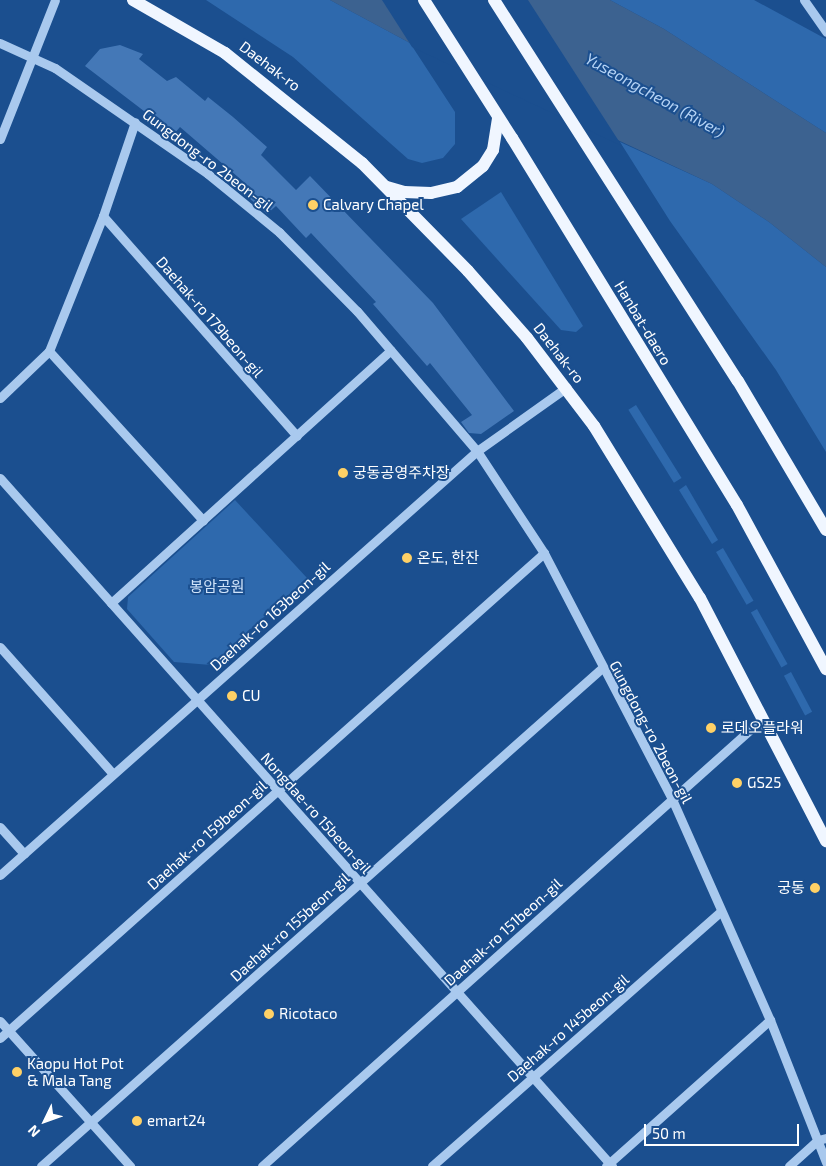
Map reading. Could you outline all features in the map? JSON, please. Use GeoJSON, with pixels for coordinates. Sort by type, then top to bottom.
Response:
{"type":"FeatureCollection","features":[{"type":"Feature","properties":{"kind":"main road","name":"Daehak-ro"},"geometry":{"type":"LineString","coordinates":[[133,0],[225,53],[291,102],[362,163],[468,271],[567,387],[700,598],[826,841]]}},
{"type":"Feature","properties":{"kind":"main road","name":"Hanbat-daero"},"geometry":{"type":"LineString","coordinates":[[424,0],[497,124],[512,138],[737,505],[826,669]]}},
{"type":"Feature","properties":{"kind":"main road"},"geometry":{"type":"LineString","coordinates":[[494,0],[615,192],[738,381],[826,530]]}},
{"type":"Feature","properties":{"kind":"main road"},"geometry":{"type":"LineString","coordinates":[[384,186],[404,192],[431,193],[457,187],[483,166],[493,150],[497,124]]}},
{"type":"Feature","properties":{"kind":"street"},"geometry":{"type":"LineString","coordinates":[[0,139],[55,0]]}},
{"type":"Feature","properties":{"kind":"street"},"geometry":{"type":"LineString","coordinates":[[804,0],[826,32]]}},
{"type":"Feature","properties":{"kind":"street","name":"Gungdong-ro 2beon-gil"},"geometry":{"type":"LineString","coordinates":[[0,43],[55,68],[135,122],[208,174],[279,232],[391,350],[477,451],[544,553],[602,668],[672,799],[822,1139],[826,1162]]}},
{"type":"Feature","properties":{"kind":"street"},"geometry":{"type":"LineString","coordinates":[[0,398],[49,351],[103,216],[135,122]]}},
{"type":"Feature","properties":{"kind":"street","name":"Daehak-ro 179beon-gil"},"geometry":{"type":"LineString","coordinates":[[103,216],[297,436]]}},
{"type":"Feature","properties":{"kind":"street"},"geometry":{"type":"LineString","coordinates":[[111,603],[391,350]]}},
{"type":"Feature","properties":{"kind":"street"},"geometry":{"type":"LineString","coordinates":[[49,351],[204,520]]}},
{"type":"Feature","properties":{"kind":"street","name":"Daehak-ro 163beon-gil"},"geometry":{"type":"LineString","coordinates":[[0,875],[477,451],[567,387]]}},
{"type":"Feature","properties":{"kind":"street","name":"Nongdae-ro 15beon-gil"},"geometry":{"type":"LineString","coordinates":[[0,478],[457,991],[609,1165]]}},
{"type":"Feature","properties":{"kind":"street","name":"Daehak-ro 159beon-gil"},"geometry":{"type":"LineString","coordinates":[[0,1038],[544,553]]}},
{"type":"Feature","properties":{"kind":"street"},"geometry":{"type":"LineString","coordinates":[[0,647],[113,774]]}},
{"type":"Feature","properties":{"kind":"street","name":"Daehak-ro 155beon-gil"},"geometry":{"type":"LineString","coordinates":[[41,1166],[602,668]]}},
{"type":"Feature","properties":{"kind":"street","name":"Daehak-ro 151beon-gil"},"geometry":{"type":"LineString","coordinates":[[262,1166],[763,718]]}},
{"type":"Feature","properties":{"kind":"street"},"geometry":{"type":"LineString","coordinates":[[0,827],[24,854]]}},
{"type":"Feature","properties":{"kind":"street","name":"Daehak-ro 145beon-gil"},"geometry":{"type":"LineString","coordinates":[[432,1166],[721,911]]}},
{"type":"Feature","properties":{"kind":"street"},"geometry":{"type":"LineString","coordinates":[[609,1165],[770,1020]]}},
{"type":"Feature","properties":{"kind":"street"},"geometry":{"type":"LineString","coordinates":[[0,1021],[130,1166]]}},
{"type":"Feature","properties":{"kind":"street"},"geometry":{"type":"LineString","coordinates":[[789,1166],[822,1139]]}},
{"type":"Feature","properties":{"kind":"green space"},"geometry":{"type":"Polygon","coordinates":[[[206,0],[330,0],[410,43],[455,112],[455,144],[443,158],[422,163],[408,159],[293,57],[206,0]]]}},
{"type":"Feature","properties":{"kind":"green space"},"geometry":{"type":"Polygon","coordinates":[[[610,0],[754,0],[826,39],[826,133],[664,29],[610,0]]]}},
{"type":"Feature","properties":{"kind":"green space"},"geometry":{"type":"Polygon","coordinates":[[[620,142],[712,184],[769,222],[826,267],[826,452],[776,370],[670,221],[620,142]]]}},
{"type":"Feature","properties":{"kind":"green space"},"geometry":{"type":"Polygon","coordinates":[[[501,192],[583,326],[576,332],[561,330],[461,219],[501,192]]]}},
{"type":"Feature","properties":{"kind":"green space"},"geometry":{"type":"Polygon","coordinates":[[[636,405],[682,478],[674,483],[628,410],[636,405]]]}},
{"type":"Feature","properties":{"kind":"green space"},"geometry":{"type":"Polygon","coordinates":[[[686,485],[718,540],[712,544],[679,490],[686,485]]]}},
{"type":"Feature","properties":{"kind":"green space","name":"봉암공원"},"geometry":{"type":"Polygon","coordinates":[[[235,500],[307,578],[211,665],[174,662],[127,609],[128,597],[235,500]]]}},
{"type":"Feature","properties":{"kind":"green space"},"geometry":{"type":"Polygon","coordinates":[[[723,548],[754,601],[747,605],[716,552],[723,548]]]}},
{"type":"Feature","properties":{"kind":"green space"},"geometry":{"type":"Polygon","coordinates":[[[757,609],[788,664],[781,667],[751,612],[757,609]]]}},
{"type":"Feature","properties":{"kind":"green space"},"geometry":{"type":"Polygon","coordinates":[[[791,672],[812,712],[805,715],[784,676],[791,672]]]}},
{"type":"Feature","properties":{"kind":"water","name":"Yuseongcheon (River)"},"geometry":{"type":"Polygon","coordinates":[[[330,0],[610,0],[664,29],[826,133],[826,267],[769,222],[712,184],[410,43],[330,0]]]}},
{"type":"Feature","properties":{"kind":"pier"},"geometry":{"type":"Polygon","coordinates":[[[382,0],[528,0],[622,146],[412,47],[382,0]]]}},
{"type":"Feature","properties":{"kind":"building"},"geometry":{"type":"Polygon","coordinates":[[[120,45],[143,54],[139,59],[167,81],[176,77],[205,101],[208,97],[233,117],[267,147],[261,155],[296,190],[310,176],[433,303],[514,411],[481,434],[469,433],[461,422],[472,415],[430,363],[427,366],[373,304],[376,302],[311,233],[306,238],[276,206],[267,214],[239,189],[245,183],[180,127],[174,134],[85,66],[100,49],[120,45]]]}},
{"type":"Feature","properties":{"kind":"place","name":"Calvary Chapel"},"geometry":{"type":"Point","coordinates":[313,205]}},
{"type":"Feature","properties":{"kind":"place","name":"궁동공영주차장"},"geometry":{"type":"Point","coordinates":[343,473]}},
{"type":"Feature","properties":{"kind":"place","name":"온도, 한잔"},"geometry":{"type":"Point","coordinates":[407,558]}},
{"type":"Feature","properties":{"kind":"place","name":"CU"},"geometry":{"type":"Point","coordinates":[232,696]}},
{"type":"Feature","properties":{"kind":"place","name":"로데오플라워"},"geometry":{"type":"Point","coordinates":[711,728]}},
{"type":"Feature","properties":{"kind":"place","name":"GS25"},"geometry":{"type":"Point","coordinates":[737,783]}},
{"type":"Feature","properties":{"kind":"place","name":"궁동"},"geometry":{"type":"Point","coordinates":[815,888]}},
{"type":"Feature","properties":{"kind":"place","name":"Ricotaco"},"geometry":{"type":"Point","coordinates":[269,1014]}},
{"type":"Feature","properties":{"kind":"place","name":"Kaopu Hot Pot & Mala Tang"},"geometry":{"type":"Point","coordinates":[17,1072]}},
{"type":"Feature","properties":{"kind":"place","name":"emart24"},"geometry":{"type":"Point","coordinates":[137,1121]}}]}
